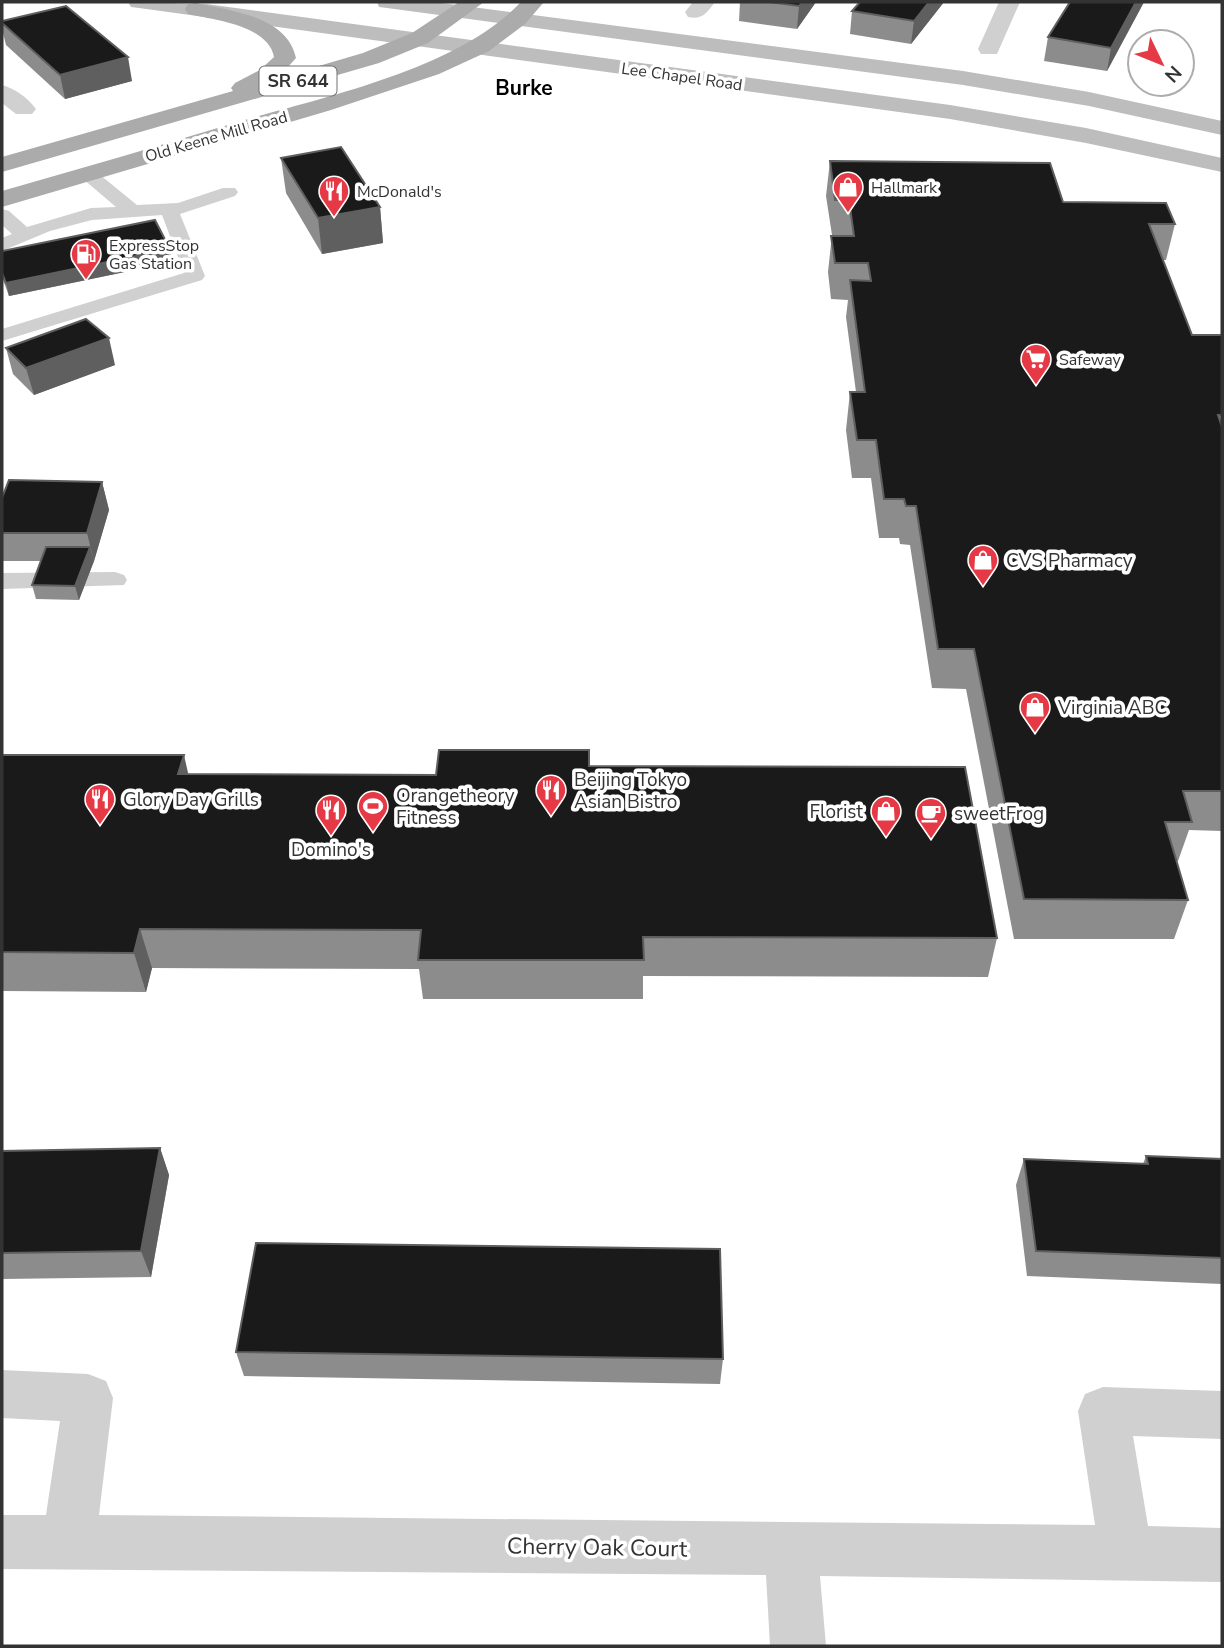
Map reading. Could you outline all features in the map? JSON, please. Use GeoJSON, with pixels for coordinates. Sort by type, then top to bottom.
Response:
{"type":"FeatureCollection","features":[{"type":"Feature","properties":{"kind":"main road","name":"Lee Chapel Road"},"geometry":{"type":"LineString","coordinates":[[139,2],[481,46],[1027,123],[1123,141],[1222,165]]}},
{"type":"Feature","properties":{"kind":"main road","name":"Lee Chapel Road"},"geometry":{"type":"LineString","coordinates":[[387,2],[468,6],[517,19],[963,78],[1089,99],[1222,128]]}},
{"type":"Feature","properties":{"kind":"main road","name":"Old Keene Mill Road"},"geometry":{"type":"LineString","coordinates":[[2,199],[323,105],[431,69],[481,46],[517,19],[533,2]]}},
{"type":"Feature","properties":{"kind":"main road","name":"Old Keene Mill Road"},"geometry":{"type":"LineString","coordinates":[[2,165],[348,65],[420,38],[468,6]]}},
{"type":"Feature","properties":{"kind":"main road"},"geometry":{"type":"LineString","coordinates":[[173,117],[254,83],[268,75],[285,58],[286,50],[274,35],[237,20],[196,9]]}},
{"type":"Feature","properties":{"kind":"street"},"geometry":{"type":"LineString","coordinates":[[989,49],[1009,2]]}},
{"type":"Feature","properties":{"kind":"street"},"geometry":{"type":"LineString","coordinates":[[2,92],[24,109]]}},
{"type":"Feature","properties":{"kind":"street"},"geometry":{"type":"LineString","coordinates":[[2,1394],[88,1398],[69,1542]]}},
{"type":"Feature","properties":{"kind":"street"},"geometry":{"type":"LineString","coordinates":[[1126,1552],[1103,1411],[1222,1415]]}},
{"type":"Feature","properties":{"kind":"street","name":"Cherry Oak Court"},"geometry":{"type":"LineString","coordinates":[[2,1542],[1222,1555]]}},
{"type":"Feature","properties":{"kind":"street"},"geometry":{"type":"LineString","coordinates":[[791,1549],[799,1646]]}},
{"type":"Feature","properties":{"kind":"lane"},"geometry":{"type":"LineString","coordinates":[[88,174],[133,211]]}},
{"type":"Feature","properties":{"kind":"lane"},"geometry":{"type":"LineString","coordinates":[[2,245],[25,234],[91,214],[180,208],[229,192]]}},
{"type":"Feature","properties":{"kind":"lane"},"geometry":{"type":"LineString","coordinates":[[2,335],[195,276],[169,209]]}},
{"type":"Feature","properties":{"kind":"lane"},"geometry":{"type":"LineString","coordinates":[[2,215],[25,234]]}},
{"type":"Feature","properties":{"kind":"lane"},"geometry":{"type":"LineString","coordinates":[[2,581],[116,580]]}},
{"type":"Feature","properties":{"kind":"building"},"geometry":{"type":"Polygon","coordinates":[[[769,2],[802,2],[799,6],[769,2]]]}},
{"type":"Feature","properties":{"kind":"building"},"geometry":{"type":"Polygon","coordinates":[[[860,2],[929,2],[914,21],[852,11],[860,2]]]}},
{"type":"Feature","properties":{"kind":"building"},"geometry":{"type":"Polygon","coordinates":[[[1070,2],[1136,2],[1111,48],[1048,37],[1070,2]]]}},
{"type":"Feature","properties":{"kind":"building"},"geometry":{"type":"Polygon","coordinates":[[[66,6],[128,57],[60,75],[2,23],[66,6]]]}},
{"type":"Feature","properties":{"kind":"building"},"geometry":{"type":"Polygon","coordinates":[[[341,147],[380,207],[318,218],[281,158],[341,147]]]}},
{"type":"Feature","properties":{"kind":"building"},"geometry":{"type":"Polygon","coordinates":[[[830,161],[1050,163],[1063,202],[1166,203],[1175,224],[1149,224],[1192,335],[1222,335],[1222,415],[1218,415],[1222,427],[1222,791],[1183,791],[1192,822],[1165,822],[1188,900],[1024,899],[974,649],[938,649],[916,506],[906,506],[904,499],[884,499],[876,440],[857,440],[850,392],[865,392],[850,280],[871,281],[868,263],[835,263],[831,236],[854,236],[849,200],[835,200],[830,161]]]}},
{"type":"Feature","properties":{"kind":"building"},"geometry":{"type":"Polygon","coordinates":[[[155,220],[170,249],[6,283],[2,273],[2,251],[155,220]]]}},
{"type":"Feature","properties":{"kind":"building"},"geometry":{"type":"Polygon","coordinates":[[[86,319],[109,338],[26,368],[6,348],[86,319]]]}},
{"type":"Feature","properties":{"kind":"building"},"geometry":{"type":"Polygon","coordinates":[[[9,480],[102,482],[87,533],[2,533],[2,498],[9,480]]]}},
{"type":"Feature","properties":{"kind":"building"},"geometry":{"type":"Polygon","coordinates":[[[46,547],[90,547],[75,586],[32,585],[46,547]]]}},
{"type":"Feature","properties":{"kind":"building"},"geometry":{"type":"Polygon","coordinates":[[[439,750],[589,750],[589,766],[965,767],[997,938],[643,937],[644,960],[418,960],[421,930],[140,929],[134,953],[2,952],[2,755],[184,755],[178,774],[436,775],[439,750]]]}},
{"type":"Feature","properties":{"kind":"building"},"geometry":{"type":"Polygon","coordinates":[[[160,1148],[141,1251],[2,1253],[2,1151],[160,1148]]]}},
{"type":"Feature","properties":{"kind":"building"},"geometry":{"type":"Polygon","coordinates":[[[1146,1156],[1222,1159],[1222,1258],[1036,1251],[1024,1159],[1148,1164],[1146,1156]]]}},
{"type":"Feature","properties":{"kind":"building"},"geometry":{"type":"Polygon","coordinates":[[[256,1243],[720,1249],[723,1359],[236,1352],[256,1243]]]}},
{"type":"Feature","properties":{"kind":"place","name":"Hallmark"},"geometry":{"type":"Point","coordinates":[848,214]}},
{"type":"Feature","properties":{"kind":"place","name":"McDonald's"},"geometry":{"type":"Point","coordinates":[334,218]}},
{"type":"Feature","properties":{"kind":"place","name":"ExpressStop Gas Station"},"geometry":{"type":"Point","coordinates":[86,281]}},
{"type":"Feature","properties":{"kind":"place","name":"Safeway"},"geometry":{"type":"Point","coordinates":[1036,386]}},
{"type":"Feature","properties":{"kind":"place","name":"CVS Pharmacy"},"geometry":{"type":"Point","coordinates":[983,587]}},
{"type":"Feature","properties":{"kind":"place","name":"Virginia ABC"},"geometry":{"type":"Point","coordinates":[1035,734]}},
{"type":"Feature","properties":{"kind":"place","name":"Beijing Tokyo Asian Bistro"},"geometry":{"type":"Point","coordinates":[551,817]}},
{"type":"Feature","properties":{"kind":"place","name":"Glory Day Grills"},"geometry":{"type":"Point","coordinates":[100,826]}},
{"type":"Feature","properties":{"kind":"place","name":"Orangetheory Fitness"},"geometry":{"type":"Point","coordinates":[373,833]}},
{"type":"Feature","properties":{"kind":"place","name":"Domino's"},"geometry":{"type":"Point","coordinates":[331,837]}},
{"type":"Feature","properties":{"kind":"place","name":"Florist"},"geometry":{"type":"Point","coordinates":[886,838]}},
{"type":"Feature","properties":{"kind":"place","name":"sweetFrog"},"geometry":{"type":"Point","coordinates":[931,840]}},
{"type":"Feature","properties":{"kind":"district","name":"Burke"},"geometry":{"type":"Point","coordinates":[524,88]}}]}
